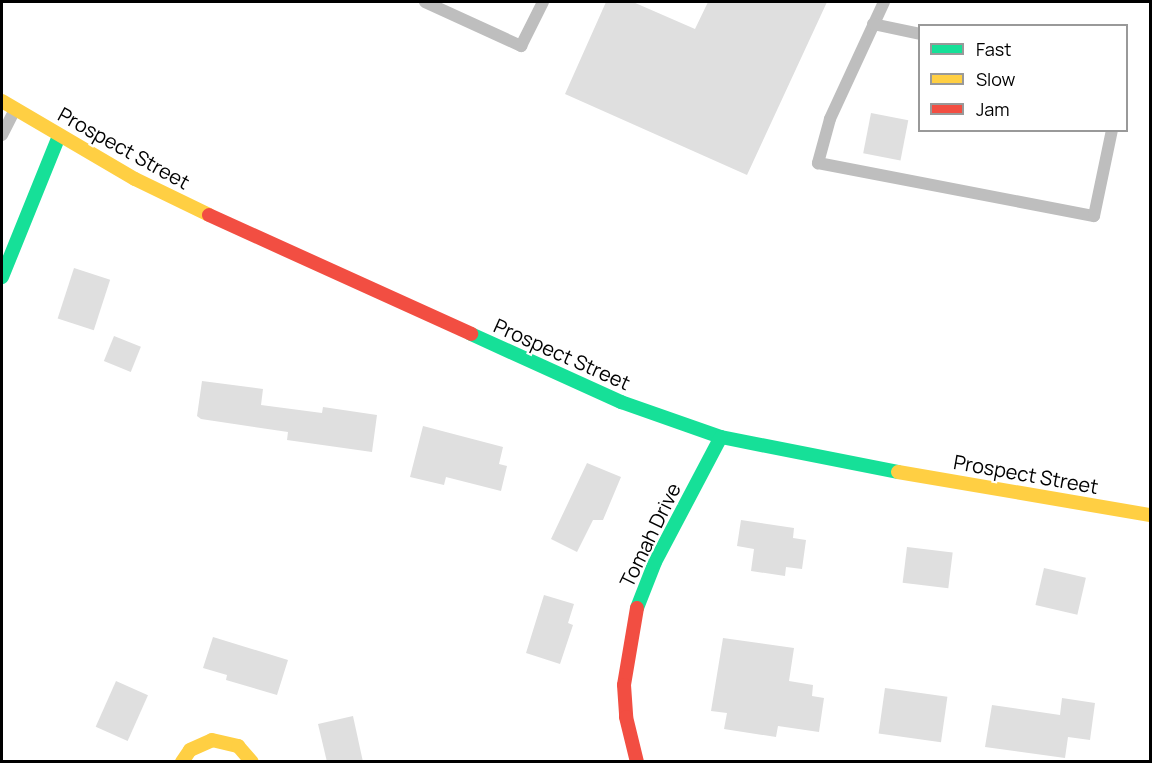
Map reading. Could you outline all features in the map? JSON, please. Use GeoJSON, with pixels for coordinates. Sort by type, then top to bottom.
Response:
{"type":"FeatureCollection","features":[{"type":"Feature","properties":{"kind":"street","name":"Prospect Street"},"geometry":{"type":"LineString","coordinates":[[2,101],[135,179],[321,268],[621,402],[721,437],[819,458],[1150,515]]}},
{"type":"Feature","properties":{"kind":"street"},"geometry":{"type":"LineString","coordinates":[[2,277],[59,136]]}},
{"type":"Feature","properties":{"kind":"street","name":"Tomah Drive"},"geometry":{"type":"LineString","coordinates":[[637,762],[626,717],[624,686],[637,607],[655,561],[721,437]]}},
{"type":"Feature","properties":{"kind":"street"},"geometry":{"type":"LineString","coordinates":[[182,762],[190,750],[212,740],[238,746],[252,762]]}},
{"type":"Feature","properties":{"kind":"lane"},"geometry":{"type":"LineString","coordinates":[[425,2],[521,46],[543,2]]}},
{"type":"Feature","properties":{"kind":"lane"},"geometry":{"type":"LineString","coordinates":[[884,2],[830,119],[818,163],[1094,216],[1112,132]]}},
{"type":"Feature","properties":{"kind":"lane"},"geometry":{"type":"LineString","coordinates":[[873,24],[918,34]]}},
{"type":"Feature","properties":{"kind":"lane"},"geometry":{"type":"LineString","coordinates":[[2,135],[15,110]]}},
{"type":"Feature","properties":{"kind":"building"},"geometry":{"type":"Polygon","coordinates":[[[606,2],[633,2],[695,29],[708,2],[827,2],[747,175],[565,94],[606,2]]]}},
{"type":"Feature","properties":{"kind":"building"},"geometry":{"type":"Polygon","coordinates":[[[871,113],[908,120],[900,160],[863,153],[871,113]]]}},
{"type":"Feature","properties":{"kind":"building"},"geometry":{"type":"Polygon","coordinates":[[[74,268],[110,280],[94,330],[58,318],[74,268]]]}},
{"type":"Feature","properties":{"kind":"building"},"geometry":{"type":"Polygon","coordinates":[[[114,336],[141,347],[131,372],[104,361],[114,336]]]}},
{"type":"Feature","properties":{"kind":"building"},"geometry":{"type":"Polygon","coordinates":[[[202,381],[263,389],[261,405],[322,413],[323,407],[377,415],[372,452],[287,440],[288,432],[201,419],[197,416],[202,381]]]}},
{"type":"Feature","properties":{"kind":"building"},"geometry":{"type":"Polygon","coordinates":[[[423,426],[503,447],[499,464],[507,466],[501,491],[446,477],[444,485],[410,477],[423,426]]]}},
{"type":"Feature","properties":{"kind":"building"},"geometry":{"type":"Polygon","coordinates":[[[587,463],[621,477],[603,520],[593,520],[577,552],[551,539],[587,463]]]}},
{"type":"Feature","properties":{"kind":"building"},"geometry":{"type":"Polygon","coordinates":[[[741,520],[794,528],[793,538],[806,540],[802,569],[786,567],[785,576],[751,571],[754,549],[737,546],[741,520]]]}},
{"type":"Feature","properties":{"kind":"building"},"geometry":{"type":"Polygon","coordinates":[[[907,547],[953,553],[948,588],[903,583],[907,547]]]}},
{"type":"Feature","properties":{"kind":"building"},"geometry":{"type":"Polygon","coordinates":[[[1044,568],[1086,578],[1077,615],[1035,605],[1044,568]]]}},
{"type":"Feature","properties":{"kind":"building"},"geometry":{"type":"Polygon","coordinates":[[[544,595],[574,604],[568,623],[573,625],[560,664],[526,653],[544,595]]]}},
{"type":"Feature","properties":{"kind":"building"},"geometry":{"type":"Polygon","coordinates":[[[213,637],[288,660],[277,695],[226,680],[227,675],[203,668],[213,637]]]}},
{"type":"Feature","properties":{"kind":"building"},"geometry":{"type":"Polygon","coordinates":[[[723,638],[794,648],[789,681],[813,685],[812,696],[824,698],[819,732],[778,726],[776,737],[724,729],[727,713],[711,711],[723,638]]]}},
{"type":"Feature","properties":{"kind":"building"},"geometry":{"type":"Polygon","coordinates":[[[116,681],[148,695],[128,741],[96,727],[116,681]]]}},
{"type":"Feature","properties":{"kind":"building"},"geometry":{"type":"Polygon","coordinates":[[[885,688],[947,697],[941,742],[879,734],[885,688]]]}},
{"type":"Feature","properties":{"kind":"building"},"geometry":{"type":"Polygon","coordinates":[[[1062,698],[1095,703],[1090,740],[1068,737],[1065,758],[985,747],[992,705],[1060,715],[1062,698]]]}},
{"type":"Feature","properties":{"kind":"building"},"geometry":{"type":"Polygon","coordinates":[[[353,716],[363,762],[327,762],[318,724],[353,716]]]}},
{"type":"Feature","properties":{"kind":"traffic: fast"},"geometry":{"type":"LineString","coordinates":[[2,277],[59,136]]}},
{"type":"Feature","properties":{"kind":"traffic: fast"},"geometry":{"type":"LineString","coordinates":[[471,334],[621,402],[721,437],[898,472]]}},
{"type":"Feature","properties":{"kind":"traffic: fast"},"geometry":{"type":"LineString","coordinates":[[637,608],[655,562],[721,437]]}},
{"type":"Feature","properties":{"kind":"traffic: slow"},"geometry":{"type":"LineString","coordinates":[[2,101],[135,179],[209,215]]}},
{"type":"Feature","properties":{"kind":"traffic: slow"},"geometry":{"type":"LineString","coordinates":[[898,472],[1150,515]]}},
{"type":"Feature","properties":{"kind":"traffic: slow"},"geometry":{"type":"LineString","coordinates":[[182,762],[190,750],[212,740],[238,746],[252,762]]}},
{"type":"Feature","properties":{"kind":"traffic: jam"},"geometry":{"type":"LineString","coordinates":[[209,215],[471,334]]}},
{"type":"Feature","properties":{"kind":"traffic: jam"},"geometry":{"type":"LineString","coordinates":[[637,608],[624,685],[626,717],[637,762]]}}]}
